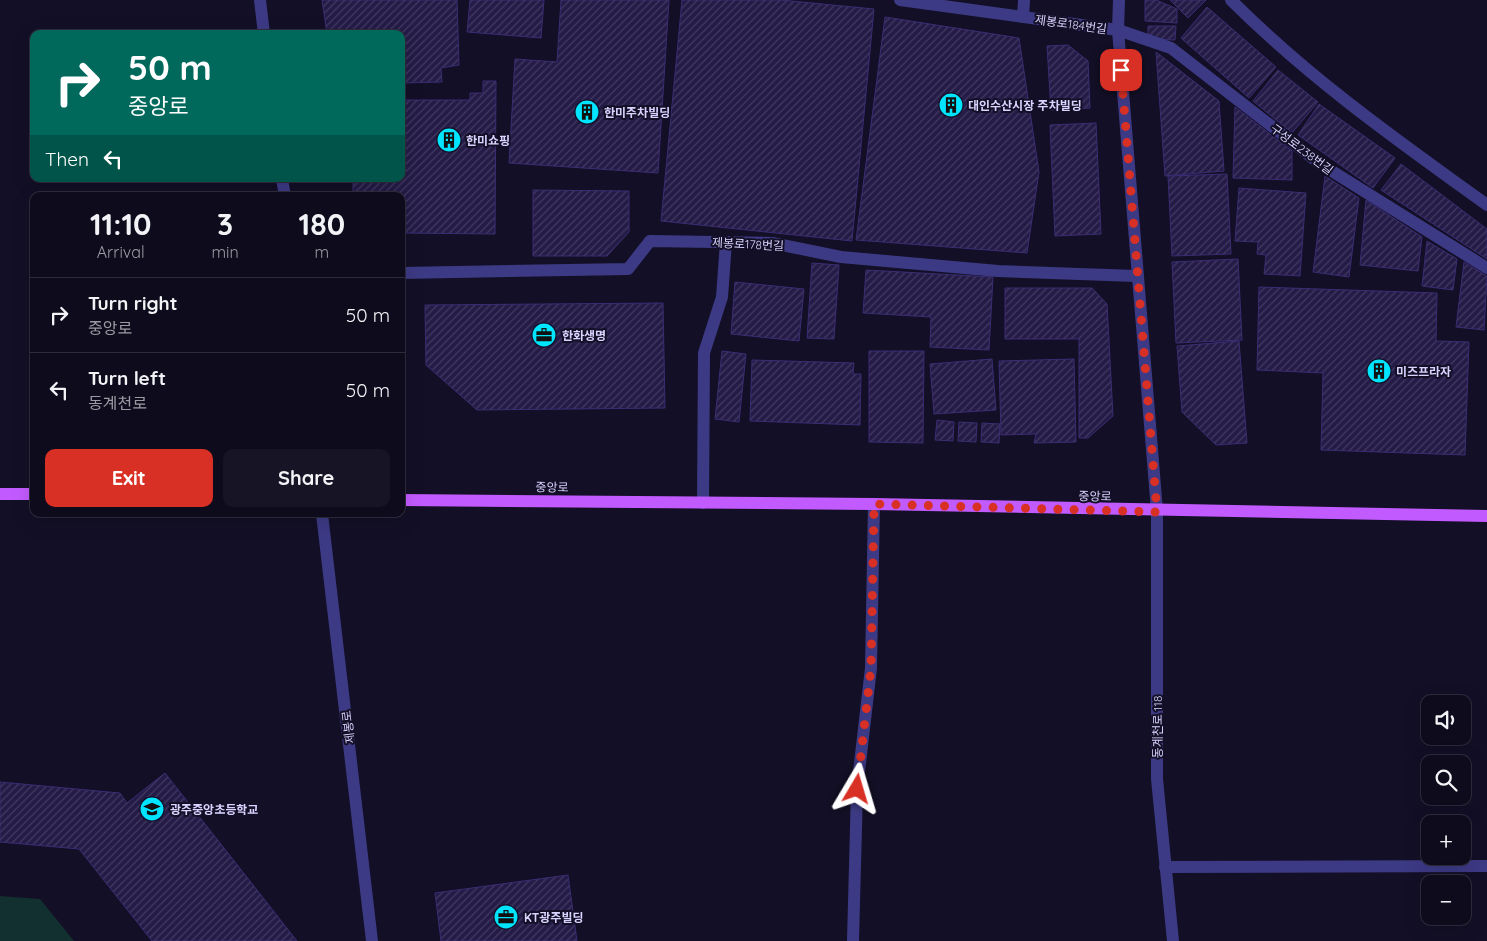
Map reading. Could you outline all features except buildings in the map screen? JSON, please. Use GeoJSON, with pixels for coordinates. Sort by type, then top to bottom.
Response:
{"type":"FeatureCollection","features":[{"type":"Feature","properties":{"kind":"main road"},"geometry":{"type":"LineString","coordinates":[[0,494],[30,494]]}},
{"type":"Feature","properties":{"kind":"main road","name":"중앙로"},"geometry":{"type":"LineString","coordinates":[[405,500],[874,504],[1157,512],[1487,516]]}},
{"type":"Feature","properties":{"kind":"street"},"geometry":{"type":"LineString","coordinates":[[260,0],[264,30]]}},
{"type":"Feature","properties":{"kind":"street","name":"제봉로184번길"},"geometry":{"type":"LineString","coordinates":[[900,0],[1118,30]]}},
{"type":"Feature","properties":{"kind":"street","name":"제봉로184번길"},"geometry":{"type":"LineString","coordinates":[[1023,17],[1024,0]]}},
{"type":"Feature","properties":{"kind":"street"},"geometry":{"type":"LineString","coordinates":[[1231,0],[1272,41],[1320,82],[1487,205]]}},
{"type":"Feature","properties":{"kind":"street","name":"동계천로 118"},"geometry":{"type":"LineString","coordinates":[[1121,2],[1118,30],[1136,276],[1157,512],[1157,779],[1173,941]]}},
{"type":"Feature","properties":{"kind":"street","name":"구성로238번길"},"geometry":{"type":"LineString","coordinates":[[1118,30],[1172,48],[1319,164],[1487,268]]}},
{"type":"Feature","properties":{"kind":"street","name":"제봉로178번길"},"geometry":{"type":"LineString","coordinates":[[405,273],[628,269],[650,241],[772,243],[841,256],[998,271],[1136,276]]}},
{"type":"Feature","properties":{"kind":"street"},"geometry":{"type":"LineString","coordinates":[[703,503],[704,353],[722,297],[726,242]]}},
{"type":"Feature","properties":{"kind":"street"},"geometry":{"type":"LineString","coordinates":[[853,941],[857,789],[871,668],[874,504]]}},
{"type":"Feature","properties":{"kind":"street","name":"제봉로"},"geometry":{"type":"LineString","coordinates":[[322,517],[372,941]]}},
{"type":"Feature","properties":{"kind":"street"},"geometry":{"type":"LineString","coordinates":[[1165,867],[1487,866]]}},
{"type":"Feature","properties":{"kind":"green space"},"geometry":{"type":"Polygon","coordinates":[[[0,896],[40,899],[74,941],[0,941],[0,896]]]}},
{"type":"Feature","properties":{"kind":"place","name":"대인수산시장 주차빌딩"},"geometry":{"type":"Point","coordinates":[951,105]}},
{"type":"Feature","properties":{"kind":"place","name":"한미주차빌딩"},"geometry":{"type":"Point","coordinates":[587,112]}},
{"type":"Feature","properties":{"kind":"place","name":"한미쇼핑"},"geometry":{"type":"Point","coordinates":[449,140]}},
{"type":"Feature","properties":{"kind":"place","name":"한화생명"},"geometry":{"type":"Point","coordinates":[544,335]}},
{"type":"Feature","properties":{"kind":"place","name":"미즈프라자"},"geometry":{"type":"Point","coordinates":[1379,371]}},
{"type":"Feature","properties":{"kind":"place","name":"광주중앙초등학교"},"geometry":{"type":"Point","coordinates":[152,809]}},
{"type":"Feature","properties":{"kind":"place","name":"KT광주빌딩"},"geometry":{"type":"Point","coordinates":[506,917]}},
{"type":"Feature","properties":{"kind":"route"},"geometry":{"type":"LineString","coordinates":[[857,789],[871,668],[874,504],[1157,512],[1136,276],[1121,70]]}}]}
